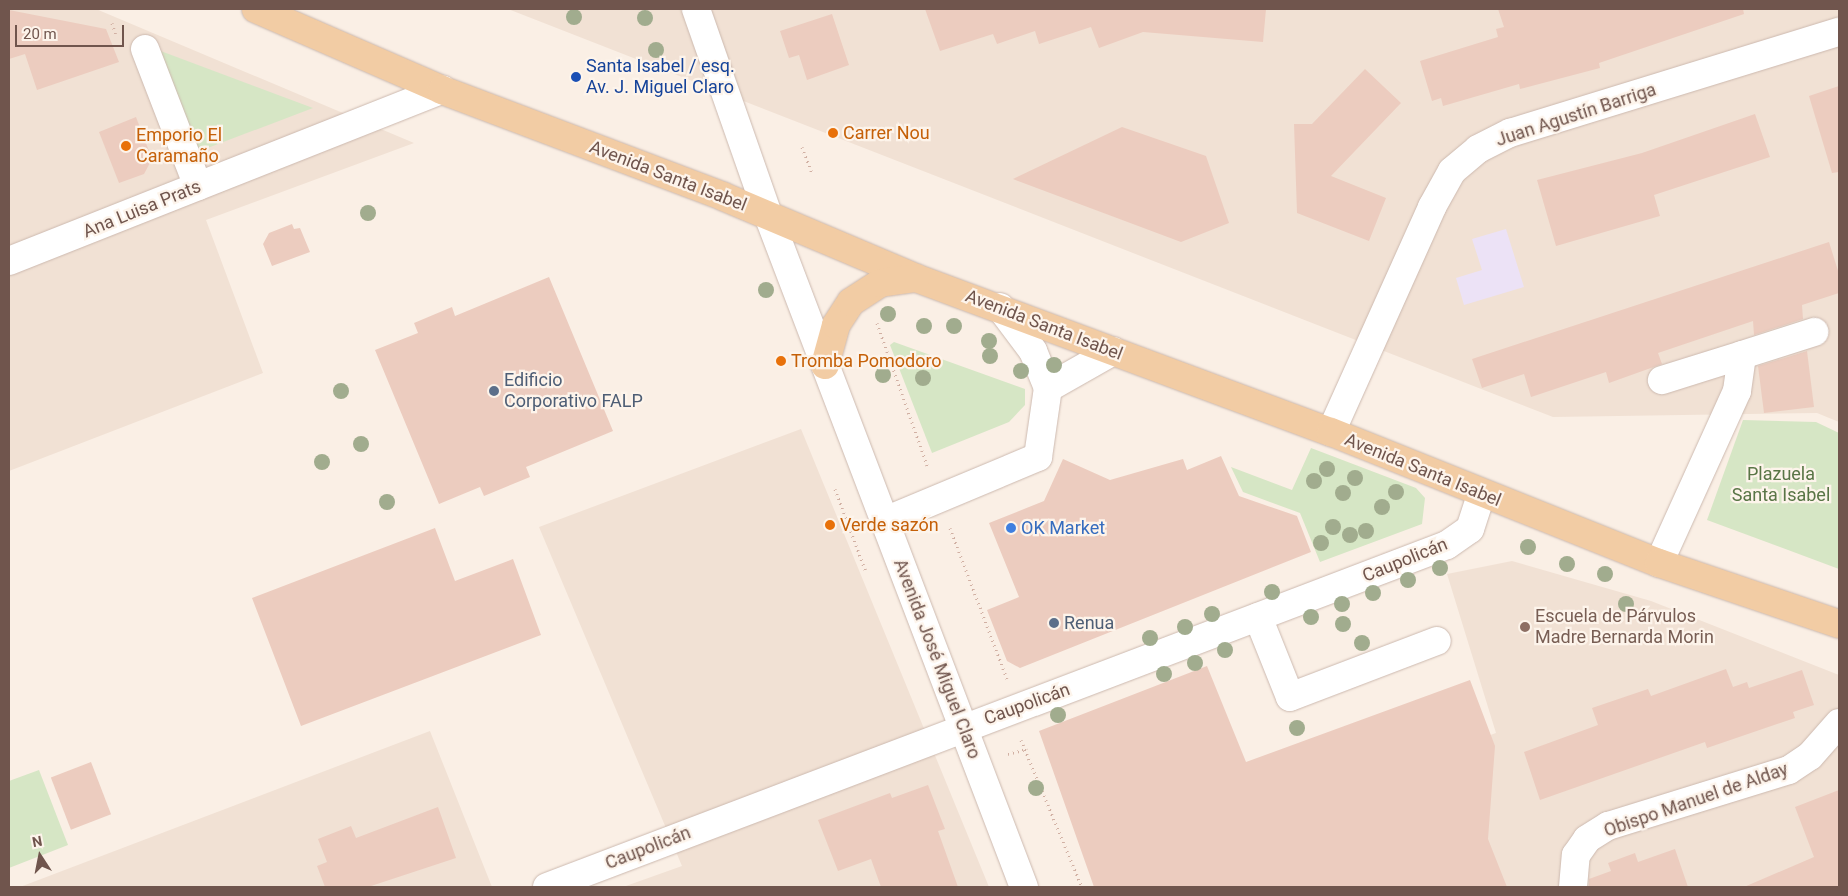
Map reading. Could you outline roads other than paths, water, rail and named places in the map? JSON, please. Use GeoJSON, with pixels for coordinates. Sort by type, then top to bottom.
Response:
{"type":"FeatureCollection","features":[{"type":"Feature","properties":{"kind":"main road","name":"Avenida Santa Isabel"},"geometry":{"type":"LineString","coordinates":[[256,9],[442,90],[768,215],[916,278],[1000,307],[1332,432],[1481,495],[1659,563],[1839,624]]}},
{"type":"Feature","properties":{"kind":"main road"},"geometry":{"type":"LineString","coordinates":[[825,365],[836,325],[852,302],[880,283],[916,278]]}},
{"type":"Feature","properties":{"kind":"street","name":"Avenida José Miguel Claro"},"geometry":{"type":"LineString","coordinates":[[696,9],[768,215],[1024,887]]}},
{"type":"Feature","properties":{"kind":"street","name":"Juan Agustín Barriga"},"geometry":{"type":"LineString","coordinates":[[1332,432],[1432,207],[1452,172],[1478,149],[1510,133],[1839,32]]}},
{"type":"Feature","properties":{"kind":"street"},"geometry":{"type":"LineString","coordinates":[[145,49],[198,186]]}},
{"type":"Feature","properties":{"kind":"street","name":"Ana Luisa Prats"},"geometry":{"type":"LineString","coordinates":[[9,261],[442,90]]}},
{"type":"Feature","properties":{"kind":"street"},"geometry":{"type":"LineString","coordinates":[[885,520],[1038,457],[1048,388],[1034,351],[1000,307]]}},
{"type":"Feature","properties":{"kind":"street"},"geometry":{"type":"LineString","coordinates":[[1662,380],[1814,332]]}},
{"type":"Feature","properties":{"kind":"street"},"geometry":{"type":"LineString","coordinates":[[1048,388],[1113,351]]}},
{"type":"Feature","properties":{"kind":"street"},"geometry":{"type":"LineString","coordinates":[[1659,563],[1737,391],[1742,355]]}},
{"type":"Feature","properties":{"kind":"street","name":"Caupolicán"},"geometry":{"type":"LineString","coordinates":[[547,887],[963,726],[1447,545],[1470,529],[1481,495]]}},
{"type":"Feature","properties":{"kind":"street"},"geometry":{"type":"LineString","coordinates":[[1258,617],[1290,697],[1437,641]]}},
{"type":"Feature","properties":{"kind":"street","name":"Obispo Manuel de Alday"},"geometry":{"type":"LineString","coordinates":[[1573,887],[1576,855],[1587,840],[1608,826],[1789,770],[1827,740],[1839,723]]}},
{"type":"Feature","properties":{"kind":"place","name":"Santa Isabel / esq. Av. J. Miguel Claro"},"geometry":{"type":"Point","coordinates":[576,77]}},
{"type":"Feature","properties":{"kind":"place","name":"Carrer Nou"},"geometry":{"type":"Point","coordinates":[833,133]}},
{"type":"Feature","properties":{"kind":"place","name":"Emporio El Caramaño"},"geometry":{"type":"Point","coordinates":[126,146]}},
{"type":"Feature","properties":{"kind":"place","name":"Tromba Pomodoro"},"geometry":{"type":"Point","coordinates":[781,361]}},
{"type":"Feature","properties":{"kind":"place","name":"Edificio Corporativo FALP"},"geometry":{"type":"Point","coordinates":[494,391]}},
{"type":"Feature","properties":{"kind":"place","name":"Verde sazón"},"geometry":{"type":"Point","coordinates":[830,525]}},
{"type":"Feature","properties":{"kind":"place","name":"OK Market"},"geometry":{"type":"Point","coordinates":[1011,528]}},
{"type":"Feature","properties":{"kind":"place","name":"Renua"},"geometry":{"type":"Point","coordinates":[1054,623]}},
{"type":"Feature","properties":{"kind":"place","name":"Escuela de Párvulos Madre Bernarda Morin"},"geometry":{"type":"Point","coordinates":[1525,627]}},
{"type":"Feature","properties":{"kind":"park label","name":"Plazuela Santa Isabel"},"geometry":{"type":"Point","coordinates":[1781,485]}}]}
